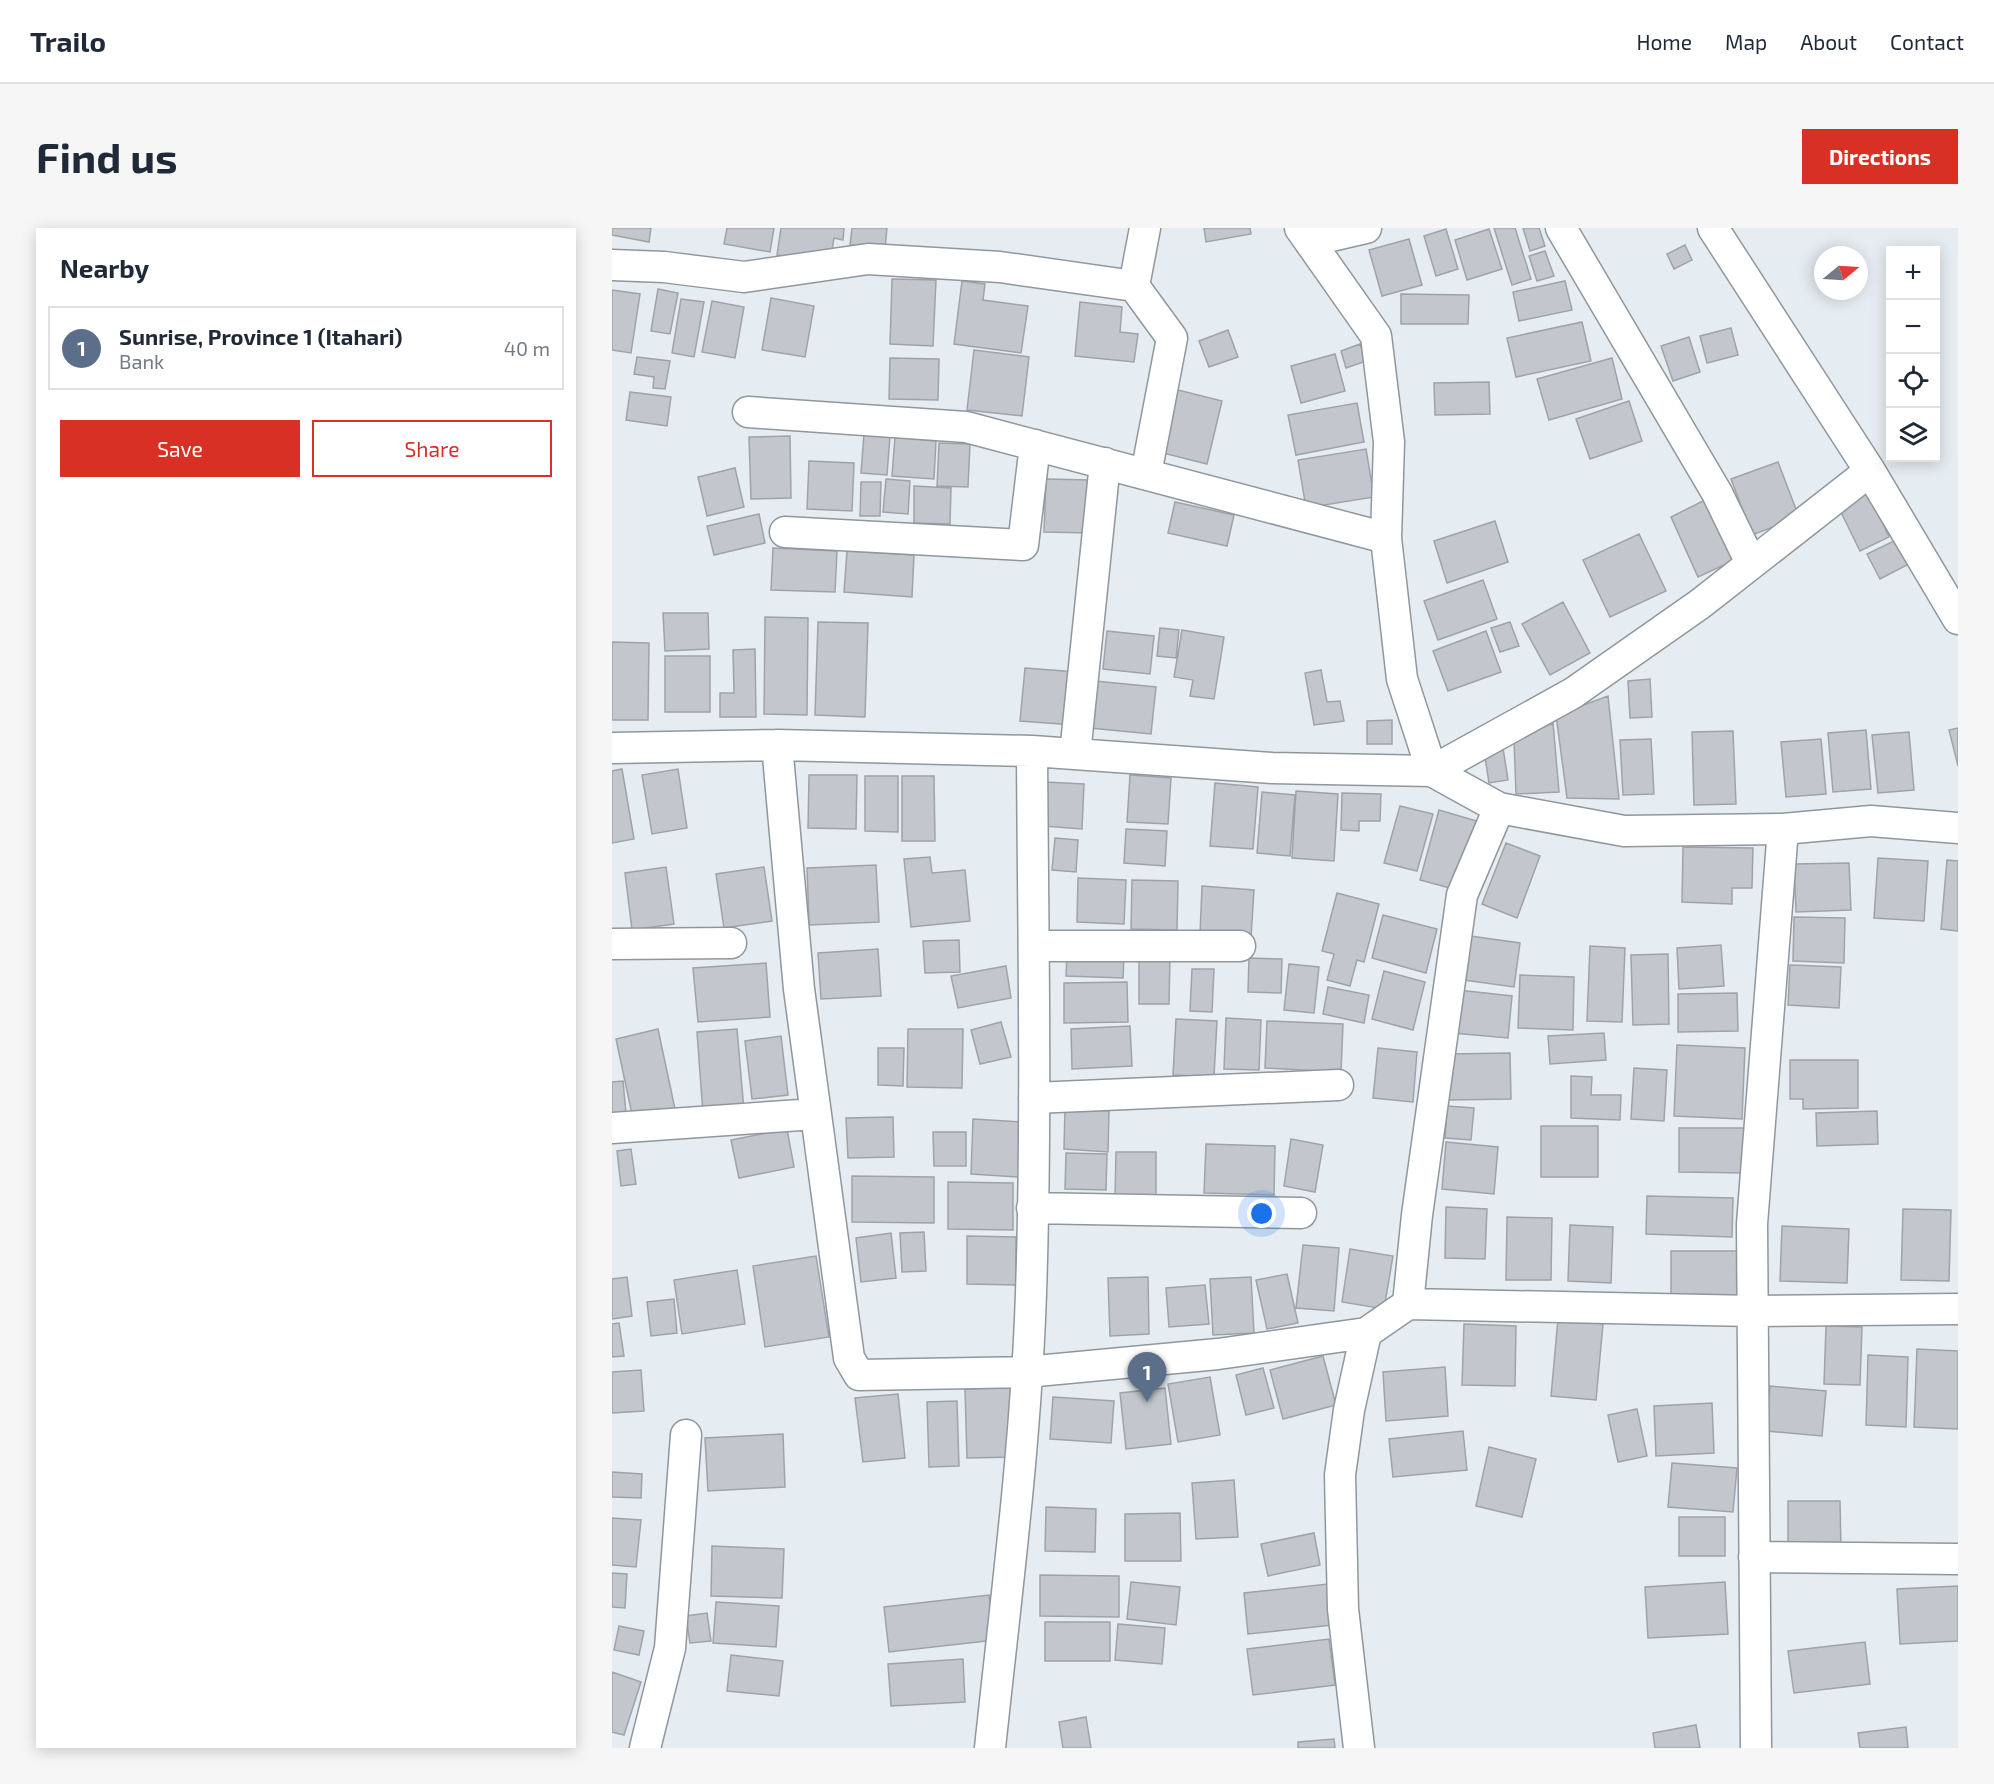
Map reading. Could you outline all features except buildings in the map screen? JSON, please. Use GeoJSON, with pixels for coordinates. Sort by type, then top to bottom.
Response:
{"type":"FeatureCollection","features":[{"type":"Feature","properties":{"kind":"street"},"geometry":{"type":"LineString","coordinates":[[1134,286],[1145,228]]}},
{"type":"Feature","properties":{"kind":"street"},"geometry":{"type":"LineString","coordinates":[[1366,228],[1305,234],[1376,336],[1389,442],[1386,538],[1402,679],[1432,771]]}},
{"type":"Feature","properties":{"kind":"street"},"geometry":{"type":"LineString","coordinates":[[1561,228],[1717,493],[1751,563]]}},
{"type":"Feature","properties":{"kind":"street"},"geometry":{"type":"LineString","coordinates":[[1713,228],[1870,471],[1958,619]]}},
{"type":"Feature","properties":{"kind":"street"},"geometry":{"type":"LineString","coordinates":[[612,265],[664,267],[744,277],[868,259],[1000,267],[1134,286],[1172,338],[1146,474]]}},
{"type":"Feature","properties":{"kind":"street"},"geometry":{"type":"LineString","coordinates":[[748,412],[966,427],[1386,538]]}},
{"type":"Feature","properties":{"kind":"street"},"geometry":{"type":"LineString","coordinates":[[785,532],[1023,544],[1035,445]]}},
{"type":"Feature","properties":{"kind":"street"},"geometry":{"type":"LineString","coordinates":[[1075,754],[1106,463]]}},
{"type":"Feature","properties":{"kind":"street"},"geometry":{"type":"LineString","coordinates":[[1432,771],[1573,693],[1700,604],[1870,471]]}},
{"type":"Feature","properties":{"kind":"street"},"geometry":{"type":"LineString","coordinates":[[612,748],[777,745],[1032,751],[1272,768],[1432,771],[1499,808],[1624,831],[1784,829],[1870,821],[1958,828]]}},
{"type":"Feature","properties":{"kind":"street"},"geometry":{"type":"LineString","coordinates":[[777,745],[799,989],[815,1114],[849,1358],[860,1375],[1026,1372],[1218,1354],[1366,1333],[1408,1304],[1753,1311],[1958,1309]]}},
{"type":"Feature","properties":{"kind":"street"},"geometry":{"type":"LineString","coordinates":[[990,1748],[1019,1476],[1031,1295],[1034,1098],[1032,751]]}},
{"type":"Feature","properties":{"kind":"street"},"geometry":{"type":"LineString","coordinates":[[1408,1304],[1417,1215],[1462,895],[1499,808]]}},
{"type":"Feature","properties":{"kind":"street"},"geometry":{"type":"LineString","coordinates":[[1756,1748],[1752,1224],[1784,829]]}},
{"type":"Feature","properties":{"kind":"street"},"geometry":{"type":"LineString","coordinates":[[612,944],[731,943]]}},
{"type":"Feature","properties":{"kind":"street"},"geometry":{"type":"LineString","coordinates":[[1034,946],[1240,946]]}},
{"type":"Feature","properties":{"kind":"street"},"geometry":{"type":"LineString","coordinates":[[1034,1098],[1338,1085]]}},
{"type":"Feature","properties":{"kind":"street"},"geometry":{"type":"LineString","coordinates":[[612,1128],[815,1114]]}},
{"type":"Feature","properties":{"kind":"street"},"geometry":{"type":"LineString","coordinates":[[1032,1209],[1301,1213]]}},
{"type":"Feature","properties":{"kind":"street"},"geometry":{"type":"LineString","coordinates":[[1359,1748],[1343,1609],[1340,1474],[1349,1410],[1366,1333]]}},
{"type":"Feature","properties":{"kind":"street"},"geometry":{"type":"LineString","coordinates":[[645,1748],[670,1648],[686,1434]]}},
{"type":"Feature","properties":{"kind":"street"},"geometry":{"type":"LineString","coordinates":[[1754,1557],[1958,1559]]}},
{"type":"Feature","properties":{"kind":"place","name":"Sunrise, Province 1 (Itahari)"},"geometry":{"type":"Point","coordinates":[1147,1402]}}]}
